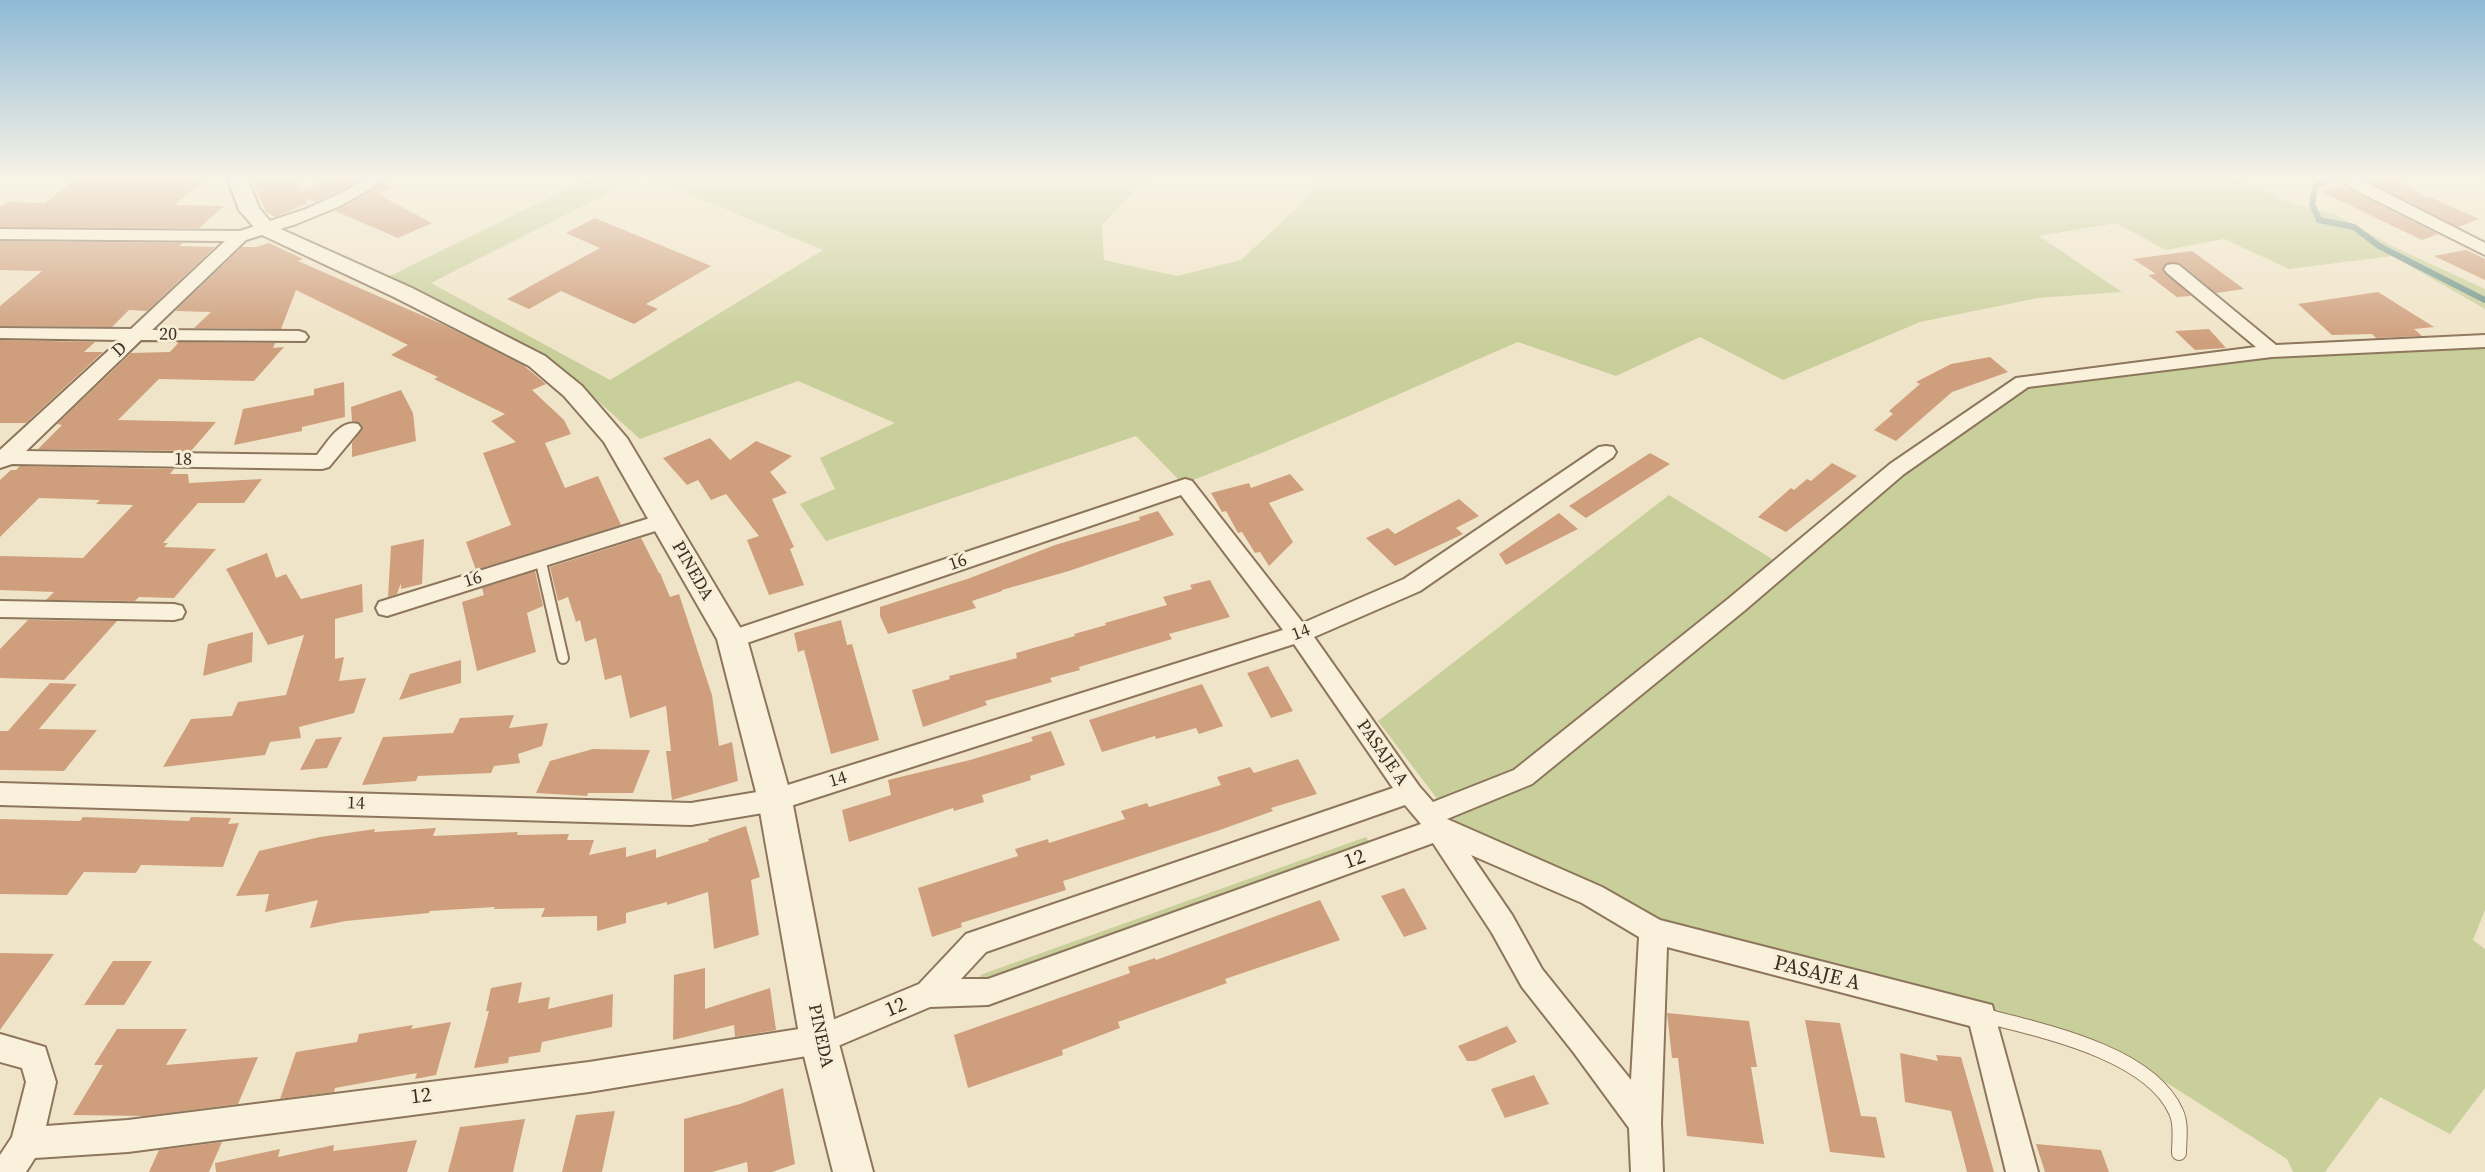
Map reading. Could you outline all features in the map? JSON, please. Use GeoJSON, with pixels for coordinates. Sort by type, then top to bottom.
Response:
{"type":"FeatureCollection","features":[{"type":"Feature","properties":{"kind":"street"},"geometry":{"type":"LineString","coordinates":[[0,234],[240,236],[259,232]]}},
{"type":"Feature","properties":{"kind":"street","name":"PINEDA"},"geometry":{"type":"LineString","coordinates":[[271,232],[404,293],[537,360],[573,391],[614,438],[732,639],[775,800],[819,1040],[853,1172]]}},
{"type":"Feature","properties":{"kind":"street"},"geometry":{"type":"LineString","coordinates":[[2452,232],[2485,250]]}},
{"type":"Feature","properties":{"kind":"street","name":"D"},"geometry":{"type":"LineString","coordinates":[[2,459],[240,236]]}},
{"type":"Feature","properties":{"kind":"street"},"geometry":{"type":"LineString","coordinates":[[2173,269],[2272,351]]}},
{"type":"Feature","properties":{"kind":"street","name":"20"},"geometry":{"type":"LineString","coordinates":[[0,333],[299,337]]}},
{"type":"Feature","properties":{"kind":"street","name":"12"},"geometry":{"type":"LineString","coordinates":[[26,1143],[128,1136],[589,1077],[819,1040],[930,994],[988,992],[1434,822],[1523,777],[1736,605],[1897,468],[2023,382],[2272,351],[2485,341]]}},
{"type":"Feature","properties":{"kind":"street","name":"18"},"geometry":{"type":"LineString","coordinates":[[2,459],[322,462],[351,428]]}},
{"type":"Feature","properties":{"kind":"street","name":"14"},"geometry":{"type":"LineString","coordinates":[[0,794],[691,814],[775,800],[1299,634],[1412,585],[1606,452]]}},
{"type":"Feature","properties":{"kind":"street","name":"16"},"geometry":{"type":"LineString","coordinates":[[732,639],[1185,486]]}},
{"type":"Feature","properties":{"kind":"street","name":"PASAJE A"},"geometry":{"type":"LineString","coordinates":[[1185,486],[1299,634],[1410,793],[1434,822],[1592,895],[1653,931],[1982,1015]]}},
{"type":"Feature","properties":{"kind":"street","name":"16"},"geometry":{"type":"LineString","coordinates":[[387,608],[663,521]]}},
{"type":"Feature","properties":{"kind":"street"},"geometry":{"type":"LineString","coordinates":[[0,609],[174,612]]}},
{"type":"Feature","properties":{"kind":"street","name":"12"},"geometry":{"type":"LineString","coordinates":[[930,994],[975,943],[1410,793]]}},
{"type":"Feature","properties":{"kind":"street"},"geometry":{"type":"LineString","coordinates":[[1434,822],[1502,924],[1532,978],[1645,1123]]}},
{"type":"Feature","properties":{"kind":"street"},"geometry":{"type":"LineString","coordinates":[[1647,1172],[1645,1123],[1653,931]]}},
{"type":"Feature","properties":{"kind":"street"},"geometry":{"type":"LineString","coordinates":[[1982,1015],[2022,1172]]}},
{"type":"Feature","properties":{"kind":"street"},"geometry":{"type":"LineString","coordinates":[[0,1048],[34,1057],[41,1082],[26,1143],[8,1172]]}},
{"type":"Feature","properties":{"kind":"lane"},"geometry":{"type":"LineString","coordinates":[[540,558],[563,658]]}},
{"type":"Feature","properties":{"kind":"lane"},"geometry":{"type":"LineString","coordinates":[[1982,1015],[2057,1036],[2106,1055],[2144,1074],[2164,1091],[2176,1112],[2179,1153]]}},
{"type":"Feature","properties":{"kind":"green space"},"geometry":{"type":"Polygon","coordinates":[[[480,232],[532,232],[431,283],[610,380],[823,250],[779,232],[1102,232],[1104,260],[1177,276],[1241,260],[1271,232],[2065,232],[2039,236],[2122,292],[2038,298],[1920,322],[1783,380],[1700,337],[1616,376],[1518,342],[1309,433],[1183,484],[1136,436],[826,541],[800,504],[835,489],[820,458],[895,423],[798,381],[640,439],[549,357],[390,276],[480,232]]]}},
{"type":"Feature","properties":{"kind":"green space"},"geometry":{"type":"Polygon","coordinates":[[[2132,232],[2366,232],[2485,289],[2485,309],[2392,256],[2289,269],[2224,239],[2166,250],[2132,232]]]}},
{"type":"Feature","properties":{"kind":"green space"},"geometry":{"type":"Polygon","coordinates":[[[2485,343],[2485,910],[2473,940],[2485,949],[2485,1088],[2450,1134],[2380,1097],[2325,1172],[2293,1172],[2287,1159],[2140,1066],[1956,1001],[1675,939],[1470,842],[1378,721],[1669,495],[1785,567],[2021,386],[2272,351],[2485,343]]]}},
{"type":"Feature","properties":{"kind":"green space"},"geometry":{"type":"Polygon","coordinates":[[[1366,837],[1371,845],[982,986],[980,975],[1366,837]]]}},
{"type":"Feature","properties":{"kind":"building"},"geometry":{"type":"Polygon","coordinates":[[[383,232],[412,232],[398,238],[383,232]]]}},
{"type":"Feature","properties":{"kind":"building"},"geometry":{"type":"Polygon","coordinates":[[[628,232],[711,266],[646,304],[658,309],[634,324],[561,291],[529,309],[507,299],[600,248],[566,233],[628,232]]]}},
{"type":"Feature","properties":{"kind":"building"},"geometry":{"type":"Polygon","coordinates":[[[2405,232],[2433,232],[2438,234],[2422,240],[2405,232]]]}},
{"type":"Feature","properties":{"kind":"building"},"geometry":{"type":"Polygon","coordinates":[[[0,241],[183,243],[179,246],[215,247],[147,311],[129,310],[112,327],[0,326],[0,306],[42,271],[0,270],[0,241]]]}},
{"type":"Feature","properties":{"kind":"building"},"geometry":{"type":"Polygon","coordinates":[[[269,243],[303,259],[298,261],[444,325],[523,365],[546,384],[532,390],[564,420],[571,434],[545,443],[565,488],[598,476],[621,525],[476,570],[466,542],[511,525],[483,453],[516,442],[491,421],[505,414],[434,379],[438,377],[391,355],[408,345],[296,290],[281,329],[194,328],[211,312],[175,311],[242,247],[256,247],[269,243]]]}},
{"type":"Feature","properties":{"kind":"building"},"geometry":{"type":"Polygon","coordinates":[[[2466,250],[2485,259],[2485,280],[2434,256],[2466,250]]]}},
{"type":"Feature","properties":{"kind":"building"},"geometry":{"type":"Polygon","coordinates":[[[2192,251],[2244,289],[2216,293],[2180,263],[2167,263],[2162,270],[2191,296],[2177,297],[2148,275],[2156,274],[2133,259],[2192,251]]]}},
{"type":"Feature","properties":{"kind":"building"},"geometry":{"type":"Polygon","coordinates":[[[2378,292],[2434,327],[2414,329],[2422,336],[2376,338],[2372,334],[2332,335],[2298,304],[2378,292]]]}},
{"type":"Feature","properties":{"kind":"building"},"geometry":{"type":"Polygon","coordinates":[[[2209,329],[2226,348],[2195,350],[2175,331],[2209,329]]]}},
{"type":"Feature","properties":{"kind":"building"},"geometry":{"type":"Polygon","coordinates":[[[0,340],[95,342],[84,352],[103,352],[26,423],[0,423],[0,340]]]}},
{"type":"Feature","properties":{"kind":"building"},"geometry":{"type":"Polygon","coordinates":[[[179,342],[275,343],[273,348],[284,347],[254,381],[159,379],[118,420],[216,422],[191,451],[38,449],[62,425],[57,424],[131,353],[170,352],[179,342]]]}},
{"type":"Feature","properties":{"kind":"building"},"geometry":{"type":"Polygon","coordinates":[[[1990,357],[2008,372],[1952,392],[1896,441],[1874,430],[1893,414],[1889,411],[1920,384],[1916,382],[1951,364],[1990,357]]]}},
{"type":"Feature","properties":{"kind":"building"},"geometry":{"type":"Polygon","coordinates":[[[344,382],[345,417],[302,427],[302,431],[234,445],[243,409],[314,395],[314,389],[344,382]]]}},
{"type":"Feature","properties":{"kind":"building"},"geometry":{"type":"Polygon","coordinates":[[[401,390],[413,413],[416,441],[352,457],[352,443],[363,428],[360,423],[352,421],[351,407],[401,390]]]}},
{"type":"Feature","properties":{"kind":"building"},"geometry":{"type":"Polygon","coordinates":[[[710,438],[730,460],[756,441],[792,456],[770,472],[787,493],[772,499],[794,547],[790,549],[804,585],[769,595],[747,540],[759,536],[726,494],[711,500],[698,480],[687,485],[663,458],[710,438]]]}},
{"type":"Feature","properties":{"kind":"building"},"geometry":{"type":"Polygon","coordinates":[[[1650,453],[1670,464],[1586,518],[1569,506],[1650,453]]]}},
{"type":"Feature","properties":{"kind":"building"},"geometry":{"type":"Polygon","coordinates":[[[1832,463],[1857,476],[1786,532],[1758,517],[1791,488],[1794,490],[1807,479],[1811,481],[1832,463]]]}},
{"type":"Feature","properties":{"kind":"building"},"geometry":{"type":"Polygon","coordinates":[[[20,466],[174,469],[170,474],[188,474],[189,483],[262,479],[244,503],[198,503],[163,543],[168,543],[164,547],[216,549],[174,598],[139,597],[135,601],[46,600],[54,592],[0,590],[0,556],[83,558],[133,505],[96,504],[100,500],[39,498],[0,537],[0,480],[11,470],[16,470],[20,466]]]}},
{"type":"Feature","properties":{"kind":"building"},"geometry":{"type":"Polygon","coordinates":[[[1290,474],[1304,490],[1269,503],[1293,542],[1269,566],[1260,552],[1255,553],[1242,532],[1238,533],[1226,511],[1222,512],[1211,493],[1249,483],[1251,488],[1290,474]]]}},
{"type":"Feature","properties":{"kind":"building"},"geometry":{"type":"Polygon","coordinates":[[[1459,499],[1479,516],[1456,528],[1463,534],[1395,566],[1366,538],[1388,528],[1395,534],[1459,499]]]}},
{"type":"Feature","properties":{"kind":"building"},"geometry":{"type":"Polygon","coordinates":[[[1158,511],[1174,535],[1069,571],[1002,590],[972,601],[976,608],[888,634],[880,616],[880,607],[970,578],[1055,545],[1140,520],[1139,517],[1158,511]]]}},
{"type":"Feature","properties":{"kind":"building"},"geometry":{"type":"Polygon","coordinates":[[[1559,513],[1578,529],[1506,565],[1499,554],[1559,513]]]}},
{"type":"Feature","properties":{"kind":"building"},"geometry":{"type":"Polygon","coordinates":[[[641,538],[670,597],[679,594],[712,695],[719,746],[732,742],[738,781],[672,800],[666,751],[671,751],[666,706],[630,718],[621,675],[605,680],[596,638],[585,642],[580,620],[576,622],[568,597],[558,601],[550,567],[641,538]]]}},
{"type":"Feature","properties":{"kind":"building"},"geometry":{"type":"Polygon","coordinates":[[[424,539],[422,584],[401,589],[401,583],[397,594],[388,597],[391,546],[424,539]]]}},
{"type":"Feature","properties":{"kind":"building"},"geometry":{"type":"Polygon","coordinates":[[[267,553],[276,578],[286,574],[301,599],[362,584],[363,612],[335,619],[335,659],[344,657],[339,681],[366,678],[354,713],[299,727],[301,738],[270,742],[265,755],[163,767],[191,719],[232,716],[238,702],[286,695],[304,635],[268,645],[226,569],[267,553]]]}},
{"type":"Feature","properties":{"kind":"building"},"geometry":{"type":"Polygon","coordinates":[[[535,571],[543,606],[527,613],[536,652],[477,671],[462,602],[484,595],[482,588],[535,571]]]}},
{"type":"Feature","properties":{"kind":"building"},"geometry":{"type":"Polygon","coordinates":[[[1210,580],[1230,617],[1169,634],[1172,639],[1079,667],[1080,670],[1050,678],[1052,682],[985,701],[987,705],[923,727],[912,690],[950,679],[949,676],[1017,658],[1016,653],[1167,605],[1163,597],[1192,589],[1190,585],[1210,580]]]}},
{"type":"Feature","properties":{"kind":"building"},"geometry":{"type":"Polygon","coordinates":[[[28,620],[117,621],[64,680],[0,678],[0,649],[28,620]]]}},
{"type":"Feature","properties":{"kind":"building"},"geometry":{"type":"Polygon","coordinates":[[[841,620],[847,645],[852,644],[879,740],[831,754],[804,650],[798,652],[794,633],[841,620]]]}},
{"type":"Feature","properties":{"kind":"building"},"geometry":{"type":"Polygon","coordinates":[[[253,632],[252,662],[203,676],[208,644],[253,632]]]}},
{"type":"Feature","properties":{"kind":"building"},"geometry":{"type":"Polygon","coordinates":[[[461,660],[461,683],[399,700],[410,674],[461,660]]]}},
{"type":"Feature","properties":{"kind":"building"},"geometry":{"type":"Polygon","coordinates":[[[1268,666],[1293,711],[1271,718],[1247,673],[1268,666]]]}},
{"type":"Feature","properties":{"kind":"building"},"geometry":{"type":"Polygon","coordinates":[[[50,683],[77,684],[39,729],[97,730],[64,771],[0,770],[0,731],[8,731],[50,683]]]}},
{"type":"Feature","properties":{"kind":"building"},"geometry":{"type":"Polygon","coordinates":[[[1202,684],[1223,726],[1199,734],[1196,728],[1156,739],[1155,736],[1102,752],[1089,720],[1202,684]]]}},
{"type":"Feature","properties":{"kind":"building"},"geometry":{"type":"Polygon","coordinates":[[[514,715],[509,728],[548,723],[542,746],[518,754],[520,763],[494,766],[491,773],[418,776],[416,781],[362,785],[383,737],[453,733],[460,718],[514,715]]]}},
{"type":"Feature","properties":{"kind":"building"},"geometry":{"type":"Polygon","coordinates":[[[1051,731],[1065,765],[1030,776],[1031,780],[982,795],[984,802],[954,811],[953,808],[849,842],[842,810],[891,795],[888,780],[970,760],[1033,741],[1031,737],[1051,731]]]}},
{"type":"Feature","properties":{"kind":"building"},"geometry":{"type":"Polygon","coordinates":[[[342,737],[327,768],[300,770],[316,739],[342,737]]]}},
{"type":"Feature","properties":{"kind":"building"},"geometry":{"type":"Polygon","coordinates":[[[593,749],[650,750],[633,793],[588,793],[587,796],[536,793],[550,761],[593,749]]]}},
{"type":"Feature","properties":{"kind":"building"},"geometry":{"type":"Polygon","coordinates":[[[1298,759],[1317,794],[1271,808],[1273,811],[1217,831],[1063,881],[1066,890],[961,923],[962,927],[932,937],[918,888],[1018,856],[1015,849],[1048,839],[1049,843],[1125,819],[1121,811],[1147,803],[1149,807],[1221,785],[1217,777],[1250,767],[1254,773],[1298,759]]]}},
{"type":"Feature","properties":{"kind":"building"},"geometry":{"type":"Polygon","coordinates":[[[83,817],[189,821],[191,817],[231,818],[228,824],[239,823],[223,867],[141,865],[136,873],[84,872],[67,895],[0,894],[0,819],[80,821],[83,817]]]}},
{"type":"Feature","properties":{"kind":"building"},"geometry":{"type":"Polygon","coordinates":[[[746,826],[760,877],[751,880],[759,935],[714,949],[708,892],[667,905],[667,902],[626,913],[626,923],[597,931],[597,916],[541,917],[545,908],[494,909],[495,907],[430,911],[429,913],[346,921],[310,928],[318,900],[265,912],[269,894],[236,896],[259,851],[320,837],[375,829],[374,832],[436,828],[433,836],[518,832],[517,835],[569,834],[567,840],[594,840],[589,855],[626,847],[626,857],[656,849],[656,858],[746,826]]]}},
{"type":"Feature","properties":{"kind":"building"},"geometry":{"type":"Polygon","coordinates":[[[1404,888],[1427,929],[1404,937],[1381,896],[1404,888]]]}},
{"type":"Feature","properties":{"kind":"building"},"geometry":{"type":"Polygon","coordinates":[[[1320,900],[1340,940],[1225,979],[1227,983],[1118,1022],[1120,1028],[1062,1050],[1063,1055],[968,1088],[954,1035],[1130,973],[1128,967],[1155,958],[1156,960],[1320,900]]]}},
{"type":"Feature","properties":{"kind":"building"},"geometry":{"type":"Polygon","coordinates":[[[0,953],[54,954],[0,1030],[0,953]]]}},
{"type":"Feature","properties":{"kind":"building"},"geometry":{"type":"Polygon","coordinates":[[[113,961],[152,961],[124,1005],[84,1005],[113,961]]]}},
{"type":"Feature","properties":{"kind":"building"},"geometry":{"type":"Polygon","coordinates":[[[705,968],[705,1009],[770,988],[776,1030],[735,1037],[734,1025],[673,1040],[674,975],[705,968]]]}},
{"type":"Feature","properties":{"kind":"building"},"geometry":{"type":"Polygon","coordinates":[[[522,982],[518,1003],[550,997],[548,1009],[613,994],[612,1027],[542,1042],[540,1052],[509,1057],[508,1063],[474,1068],[489,1011],[486,1011],[491,988],[522,982]]]}},
{"type":"Feature","properties":{"kind":"building"},"geometry":{"type":"Polygon","coordinates":[[[1667,1013],[1749,1021],[1757,1067],[1751,1067],[1764,1144],[1687,1136],[1678,1058],[1672,1058],[1667,1013]]]}},
{"type":"Feature","properties":{"kind":"building"},"geometry":{"type":"Polygon","coordinates":[[[1805,1020],[1840,1023],[1861,1116],[1876,1117],[1885,1158],[1830,1152],[1805,1020]]]}},
{"type":"Feature","properties":{"kind":"building"},"geometry":{"type":"Polygon","coordinates":[[[451,1022],[436,1075],[415,1079],[417,1073],[335,1088],[334,1092],[280,1099],[296,1052],[357,1042],[359,1034],[413,1025],[411,1029],[451,1022]]]}},
{"type":"Feature","properties":{"kind":"building"},"geometry":{"type":"Polygon","coordinates":[[[1507,1026],[1517,1042],[1475,1061],[1467,1061],[1458,1046],[1507,1026]]]}},
{"type":"Feature","properties":{"kind":"building"},"geometry":{"type":"Polygon","coordinates":[[[117,1029],[187,1029],[166,1065],[258,1057],[238,1104],[145,1116],[73,1115],[103,1065],[94,1065],[117,1029]]]}},
{"type":"Feature","properties":{"kind":"building"},"geometry":{"type":"Polygon","coordinates":[[[1900,1053],[1938,1061],[1936,1055],[1961,1057],[1994,1172],[1967,1172],[1951,1111],[1905,1102],[1900,1053]]]}},
{"type":"Feature","properties":{"kind":"building"},"geometry":{"type":"Polygon","coordinates":[[[1534,1075],[1549,1104],[1505,1118],[1491,1089],[1534,1075]]]}},
{"type":"Feature","properties":{"kind":"building"},"geometry":{"type":"Polygon","coordinates":[[[783,1088],[795,1164],[772,1172],[748,1172],[747,1162],[712,1172],[684,1172],[684,1119],[740,1104],[783,1088]]]}},
{"type":"Feature","properties":{"kind":"building"},"geometry":{"type":"Polygon","coordinates":[[[615,1111],[602,1172],[562,1172],[576,1115],[615,1111]]]}},
{"type":"Feature","properties":{"kind":"building"},"geometry":{"type":"Polygon","coordinates":[[[525,1119],[513,1172],[448,1172],[460,1127],[525,1119]]]}},
{"type":"Feature","properties":{"kind":"building"},"geometry":{"type":"Polygon","coordinates":[[[417,1140],[407,1172],[216,1172],[215,1163],[280,1149],[278,1157],[334,1145],[333,1151],[417,1140]]]}},
{"type":"Feature","properties":{"kind":"building"},"geometry":{"type":"Polygon","coordinates":[[[222,1142],[209,1172],[149,1172],[159,1150],[222,1142]]]}},
{"type":"Feature","properties":{"kind":"building"},"geometry":{"type":"Polygon","coordinates":[[[2036,1144],[2101,1150],[2109,1172],[2045,1172],[2036,1144]]]}},
{"type":"Feature","properties":{"kind":"waterway"},"geometry":{"type":"LineString","coordinates":[[2360,232],[2379,246],[2485,300]]}}]}
